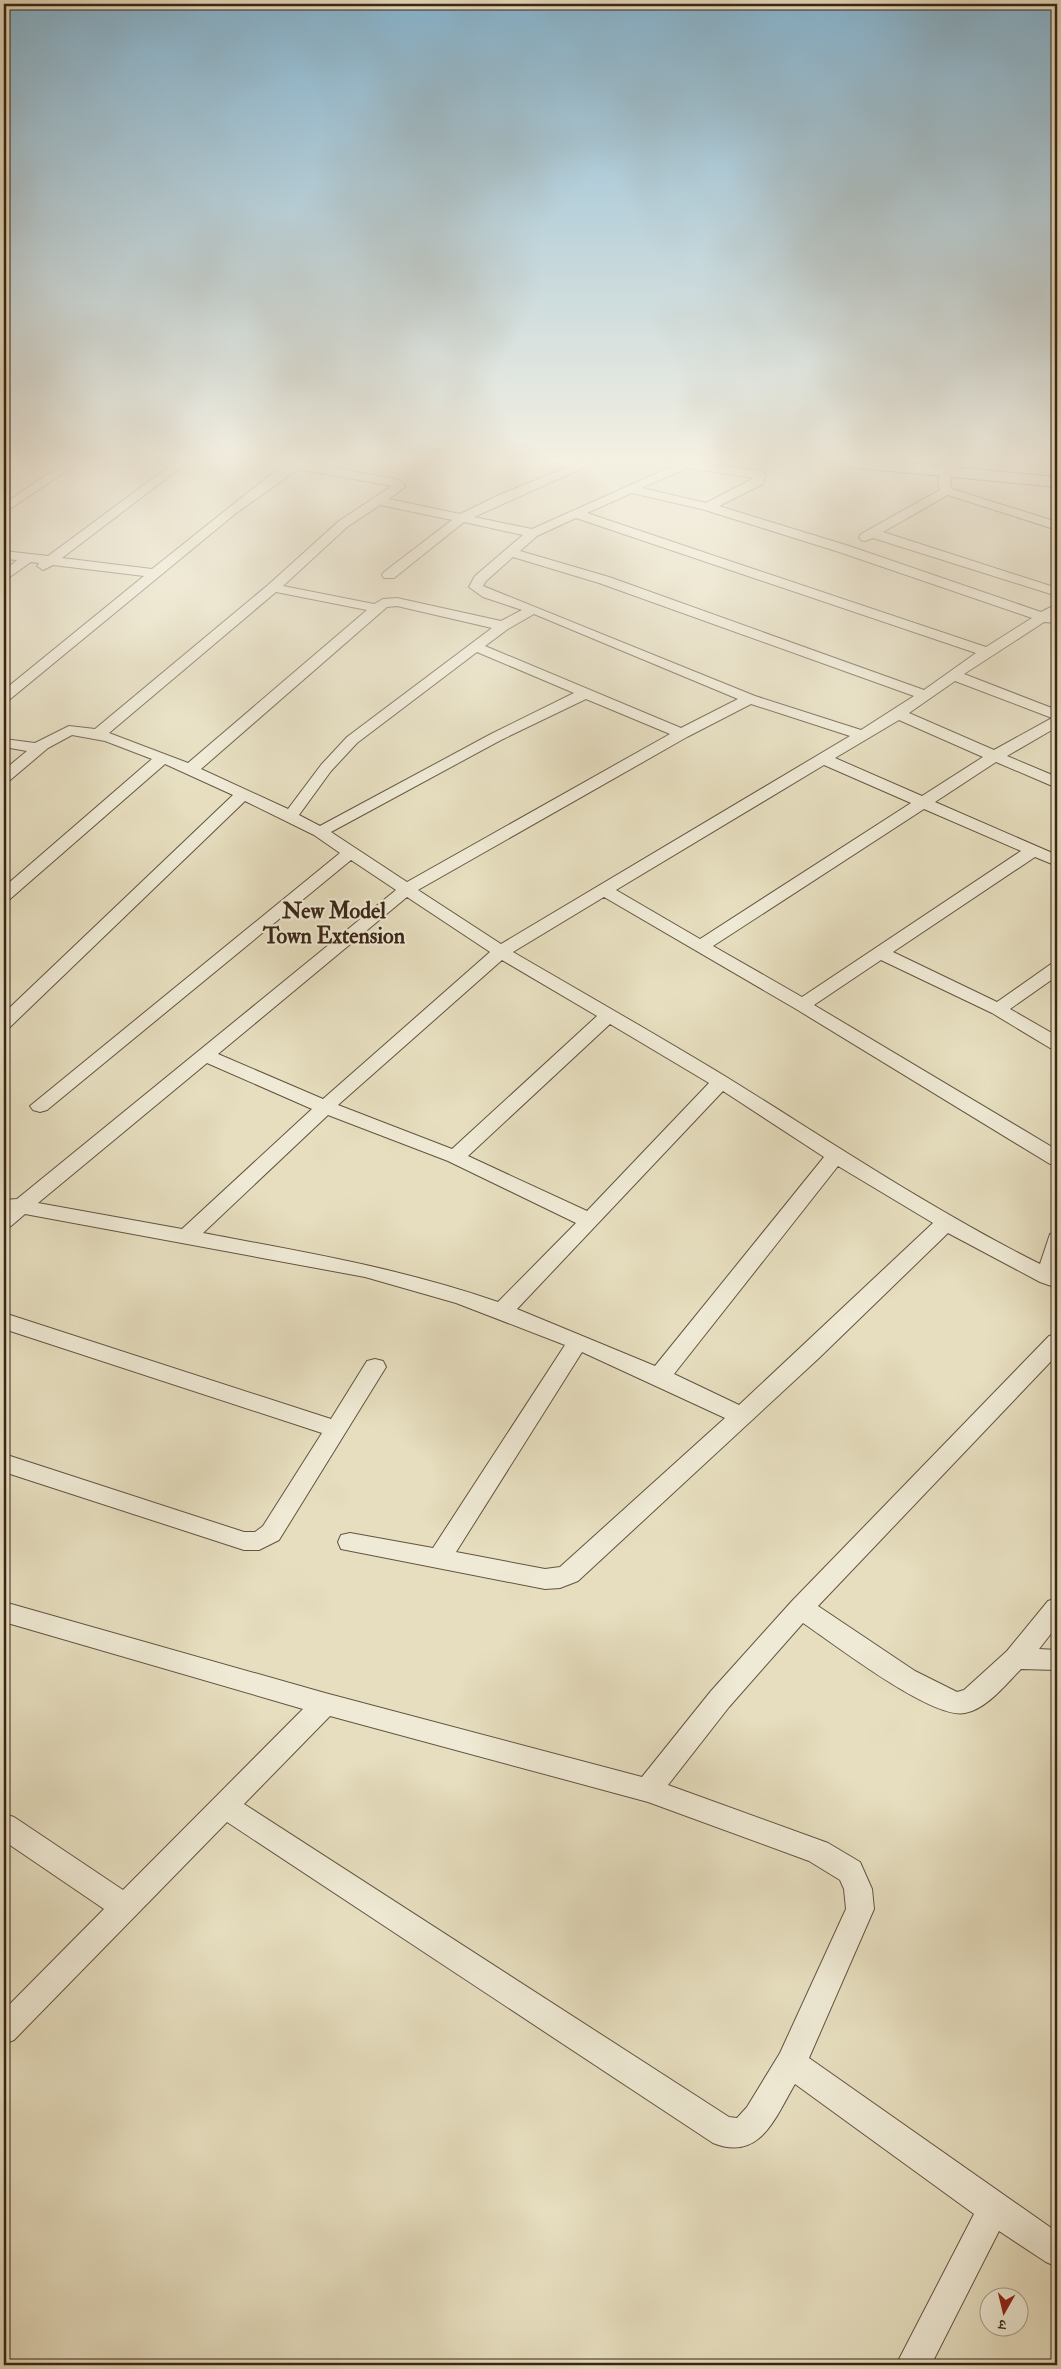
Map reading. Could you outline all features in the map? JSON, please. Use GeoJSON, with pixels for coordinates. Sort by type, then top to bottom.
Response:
{"type":"FeatureCollection","features":[{"type":"Feature","properties":{"kind":"street"},"geometry":{"type":"LineString","coordinates":[[121,573],[151,576]]}},
{"type":"Feature","properties":{"kind":"street"},"geometry":{"type":"LineString","coordinates":[[4,698],[155,573]]}},
{"type":"Feature","properties":{"kind":"street"},"geometry":{"type":"LineString","coordinates":[[97,735],[289,573]]}},
{"type":"Feature","properties":{"kind":"street"},"geometry":{"type":"LineString","coordinates":[[488,573],[476,587],[488,594],[534,609],[750,699],[862,735]]}},
{"type":"Feature","properties":{"kind":"street"},"geometry":{"type":"LineString","coordinates":[[579,573],[925,695]]}},
{"type":"Feature","properties":{"kind":"street"},"geometry":{"type":"LineString","coordinates":[[750,573],[987,652]]}},
{"type":"Feature","properties":{"kind":"street"},"geometry":{"type":"LineString","coordinates":[[913,573],[1057,622]]}},
{"type":"Feature","properties":{"kind":"street"},"geometry":{"type":"LineString","coordinates":[[996,573],[1057,592]]}},
{"type":"Feature","properties":{"kind":"street"},"geometry":{"type":"LineString","coordinates":[[272,588],[376,608]]}},
{"type":"Feature","properties":{"kind":"street"},"geometry":{"type":"LineString","coordinates":[[190,770],[376,608],[387,601],[503,626]]}},
{"type":"Feature","properties":{"kind":"street"},"geometry":{"type":"LineString","coordinates":[[185,1238],[325,1107],[501,952],[605,891],[706,827],[898,714],[956,676],[987,652],[1057,608]]}},
{"type":"Feature","properties":{"kind":"street"},"geometry":{"type":"LineString","coordinates":[[290,817],[326,768],[352,740],[503,626],[534,609]]}},
{"type":"Feature","properties":{"kind":"street"},"geometry":{"type":"LineString","coordinates":[[476,647],[682,734]]}},
{"type":"Feature","properties":{"kind":"street"},"geometry":{"type":"LineString","coordinates":[[956,676],[1057,715]]}},
{"type":"Feature","properties":{"kind":"street"},"geometry":{"type":"LineString","coordinates":[[320,832],[496,737],[586,693]]}},
{"type":"Feature","properties":{"kind":"street"},"geometry":{"type":"LineString","coordinates":[[9,1210],[206,1056],[406,890],[682,734],[750,699]]}},
{"type":"Feature","properties":{"kind":"street"},"geometry":{"type":"LineString","coordinates":[[898,714],[993,757],[1057,783]]}},
{"type":"Feature","properties":{"kind":"street"},"geometry":{"type":"LineString","coordinates":[[701,946],[993,757],[1057,721]]}},
{"type":"Feature","properties":{"kind":"street"},"geometry":{"type":"LineString","coordinates":[[4,778],[41,747],[62,732],[69,730],[97,735],[190,770],[244,794],[320,832],[350,854],[501,952],[721,1082],[836,1156],[947,1222],[1013,1260],[1052,1279],[1057,1239]]}},
{"type":"Feature","properties":{"kind":"street"},"geometry":{"type":"LineString","coordinates":[[4,743],[32,748],[41,747]]}},
{"type":"Feature","properties":{"kind":"street"},"geometry":{"type":"LineString","coordinates":[[4,895],[162,758]]}},
{"type":"Feature","properties":{"kind":"street"},"geometry":{"type":"LineString","coordinates":[[824,759],[1057,861]]}},
{"type":"Feature","properties":{"kind":"street"},"geometry":{"type":"LineString","coordinates":[[4,1023],[244,794]]}},
{"type":"Feature","properties":{"kind":"street"},"geometry":{"type":"LineString","coordinates":[[802,1005],[1032,851]]}},
{"type":"Feature","properties":{"kind":"street"},"geometry":{"type":"LineString","coordinates":[[40,1106],[350,854]]}},
{"type":"Feature","properties":{"kind":"street"},"geometry":{"type":"LineString","coordinates":[[605,891],[802,1005],[1057,1159]]}},
{"type":"Feature","properties":{"kind":"street"},"geometry":{"type":"LineString","coordinates":[[881,953],[998,1009],[1057,1044]]}},
{"type":"Feature","properties":{"kind":"street"},"geometry":{"type":"LineString","coordinates":[[998,1009],[1057,968]]}},
{"type":"Feature","properties":{"kind":"street"},"geometry":{"type":"LineString","coordinates":[[455,1157],[609,1015]]}},
{"type":"Feature","properties":{"kind":"street"},"geometry":{"type":"LineString","coordinates":[[206,1056],[325,1107],[455,1157],[590,1221]]}},
{"type":"Feature","properties":{"kind":"street"},"geometry":{"type":"LineString","coordinates":[[501,1312],[721,1082]]}},
{"type":"Feature","properties":{"kind":"street"},"geometry":{"type":"LineString","coordinates":[[660,1376],[836,1156]]}},
{"type":"Feature","properties":{"kind":"street"},"geometry":{"type":"LineString","coordinates":[[9,1210],[185,1238],[365,1270],[463,1298],[501,1312],[660,1376],[740,1415]]}},
{"type":"Feature","properties":{"kind":"street"},"geometry":{"type":"LineString","coordinates":[[350,1542],[545,1579],[560,1578],[569,1574],[740,1415],[811,1352],[947,1222]]}},
{"type":"Feature","properties":{"kind":"street"},"geometry":{"type":"LineString","coordinates":[[4,1321],[336,1429]]}},
{"type":"Feature","properties":{"kind":"street"},"geometry":{"type":"LineString","coordinates":[[648,1790],[720,1699],[801,1608],[1057,1342]]}},
{"type":"Feature","properties":{"kind":"street"},"geometry":{"type":"LineString","coordinates":[[440,1558],[577,1343]]}},
{"type":"Feature","properties":{"kind":"street"},"geometry":{"type":"LineString","coordinates":[[4,1463],[244,1541],[256,1542],[264,1539],[271,1533],[375,1367]]}},
{"type":"Feature","properties":{"kind":"street"},"geometry":{"type":"LineString","coordinates":[[801,1608],[906,1680],[945,1700],[966,1702],[974,1698],[1016,1658],[1057,1608]]}},
{"type":"Feature","properties":{"kind":"street"},"geometry":{"type":"LineString","coordinates":[[4,1612],[325,1704],[648,1790],[818,1852],[850,1871],[858,1889],[860,1909],[791,2062],[748,2129],[738,2134],[724,2132],[225,1806]]}},
{"type":"Feature","properties":{"kind":"street"},"geometry":{"type":"LineString","coordinates":[[1016,1658],[1057,1660]]}},
{"type":"Feature","properties":{"kind":"street"},"geometry":{"type":"LineString","coordinates":[[4,2030],[325,1704]]}},
{"type":"Feature","properties":{"kind":"street"},"geometry":{"type":"LineString","coordinates":[[4,1826],[125,1908]]}},
{"type":"Feature","properties":{"kind":"street"},"geometry":{"type":"LineString","coordinates":[[791,2062],[994,2209],[1057,2251]]}},
{"type":"Feature","properties":{"kind":"street"},"geometry":{"type":"LineString","coordinates":[[913,2365],[994,2209]]}},
{"type":"Feature","properties":{"kind":"district","name":"New Model Town Extension"},"geometry":{"type":"Point","coordinates":[334,924]}}]}
